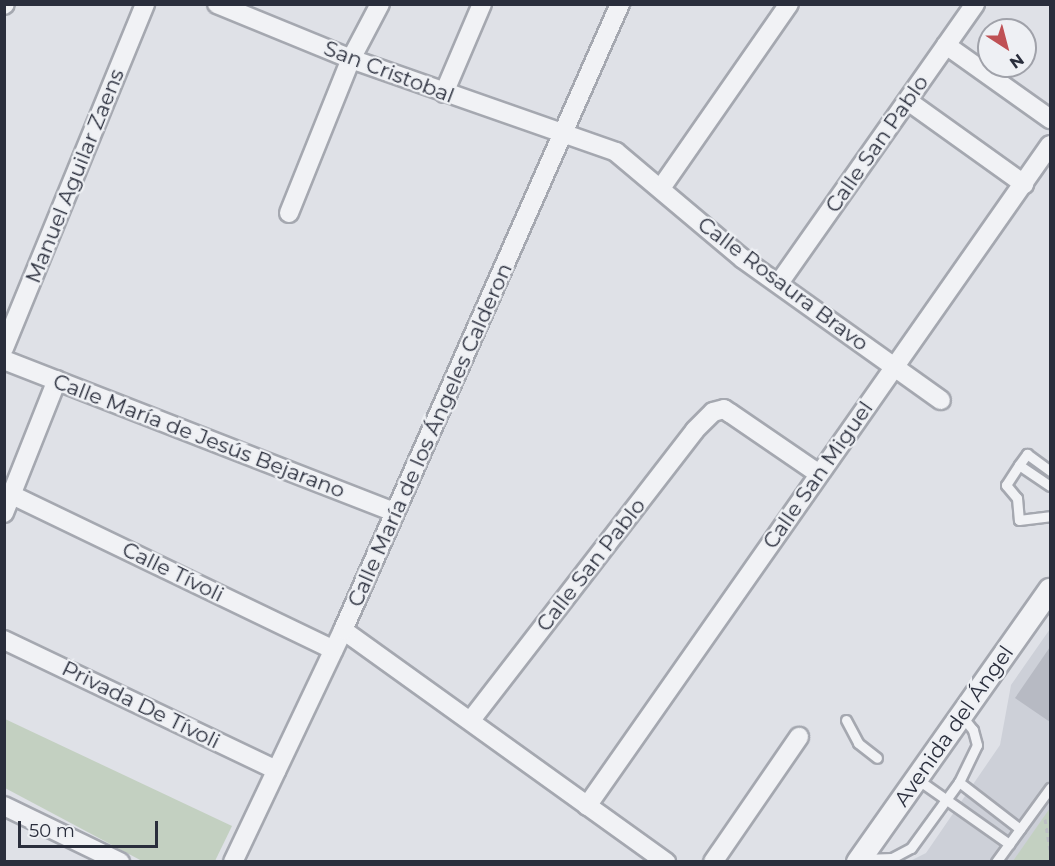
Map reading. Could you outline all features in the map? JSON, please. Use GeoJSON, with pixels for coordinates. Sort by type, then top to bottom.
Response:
{"type":"FeatureCollection","features":[{"type":"Feature","properties":{"kind":"street","name":"Manuel Aguilar Zaens"},"geometry":{"type":"LineString","coordinates":[[4,348],[145,4]]}},
{"type":"Feature","properties":{"kind":"street","name":"San Cristobal"},"geometry":{"type":"LineString","coordinates":[[217,4],[351,59],[563,136]]}},
{"type":"Feature","properties":{"kind":"street"},"geometry":{"type":"LineString","coordinates":[[289,213],[351,59],[380,4]]}},
{"type":"Feature","properties":{"kind":"street"},"geometry":{"type":"LineString","coordinates":[[444,93],[482,4]]}},
{"type":"Feature","properties":{"kind":"street","name":"Calle María de los Ángeles Calderon"},"geometry":{"type":"LineString","coordinates":[[233,861],[334,650],[620,4]]}},
{"type":"Feature","properties":{"kind":"street"},"geometry":{"type":"LineString","coordinates":[[662,188],[789,4]]}},
{"type":"Feature","properties":{"kind":"street","name":"Calle San Pablo"},"geometry":{"type":"LineString","coordinates":[[778,284],[975,4]]}},
{"type":"Feature","properties":{"kind":"street"},"geometry":{"type":"LineString","coordinates":[[946,45],[1050,119]]}},
{"type":"Feature","properties":{"kind":"street"},"geometry":{"type":"LineString","coordinates":[[908,101],[1024,184]]}},
{"type":"Feature","properties":{"kind":"street","name":"Calle Rosaura Bravo"},"geometry":{"type":"LineString","coordinates":[[563,136],[616,152],[662,188],[717,239],[941,400]]}},
{"type":"Feature","properties":{"kind":"street","name":"Calle San Miguel"},"geometry":{"type":"LineString","coordinates":[[587,806],[1050,145]]}},
{"type":"Feature","properties":{"kind":"street","name":"Calle María de Jesús Bejarano"},"geometry":{"type":"LineString","coordinates":[[4,360],[394,512]]}},
{"type":"Feature","properties":{"kind":"street"},"geometry":{"type":"LineString","coordinates":[[4,513],[57,380]]}},
{"type":"Feature","properties":{"kind":"street","name":"Calle San Pablo"},"geometry":{"type":"LineString","coordinates":[[471,720],[695,430],[713,412],[730,413],[819,474]]}},
{"type":"Feature","properties":{"kind":"street","name":"Calle Tívoli"},"geometry":{"type":"LineString","coordinates":[[12,495],[334,650]]}},
{"type":"Feature","properties":{"kind":"street","name":"Avenida del Ángel"},"geometry":{"type":"LineString","coordinates":[[859,860],[1050,590]]}},
{"type":"Feature","properties":{"kind":"street"},"geometry":{"type":"LineString","coordinates":[[343,630],[666,861]]}},
{"type":"Feature","properties":{"kind":"street","name":"Privada De Tívoli"},"geometry":{"type":"LineString","coordinates":[[4,640],[277,770]]}},
{"type":"Feature","properties":{"kind":"street"},"geometry":{"type":"LineString","coordinates":[[713,861],[799,737]]}},
{"type":"Feature","properties":{"kind":"street"},"geometry":{"type":"LineString","coordinates":[[5,807],[112,860]]}},
{"type":"Feature","properties":{"kind":"lane"},"geometry":{"type":"LineString","coordinates":[[1050,471],[1027,454],[1006,485],[1017,498],[1019,520],[1050,516]]}},
{"type":"Feature","properties":{"kind":"lane"},"geometry":{"type":"LineString","coordinates":[[1019,465],[1050,486]]}},
{"type":"Feature","properties":{"kind":"lane"},"geometry":{"type":"LineString","coordinates":[[859,860],[892,858],[911,848],[947,799],[959,782],[977,745],[973,730],[962,715]]}},
{"type":"Feature","properties":{"kind":"lane"},"geometry":{"type":"LineString","coordinates":[[846,720],[858,743],[878,758]]}},
{"type":"Feature","properties":{"kind":"lane"},"geometry":{"type":"LineString","coordinates":[[917,779],[1009,844]]}},
{"type":"Feature","properties":{"kind":"lane"},"geometry":{"type":"LineString","coordinates":[[959,782],[1020,829]]}},
{"type":"Feature","properties":{"kind":"lane"},"geometry":{"type":"LineString","coordinates":[[996,861],[1050,788]]}},
{"type":"Feature","properties":{"kind":"path"},"geometry":{"type":"LineString","coordinates":[[1045,819],[1050,850]]}},
{"type":"Feature","properties":{"kind":"shaded area"},"geometry":{"type":"Polygon","coordinates":[[[1050,629],[1050,861],[908,862],[926,853],[1000,745],[1011,685],[1050,629]]]}},
{"type":"Feature","properties":{"kind":"green space"},"geometry":{"type":"Polygon","coordinates":[[[5,719],[232,826],[215,861],[142,861],[5,788],[5,719]]]}},
{"type":"Feature","properties":{"kind":"green space"},"geometry":{"type":"Polygon","coordinates":[[[1050,808],[1050,861],[1013,861],[1050,808]]]}},
{"type":"Feature","properties":{"kind":"building"},"geometry":{"type":"Polygon","coordinates":[[[1050,647],[1050,722],[1015,698],[1050,647]]]}}]}
